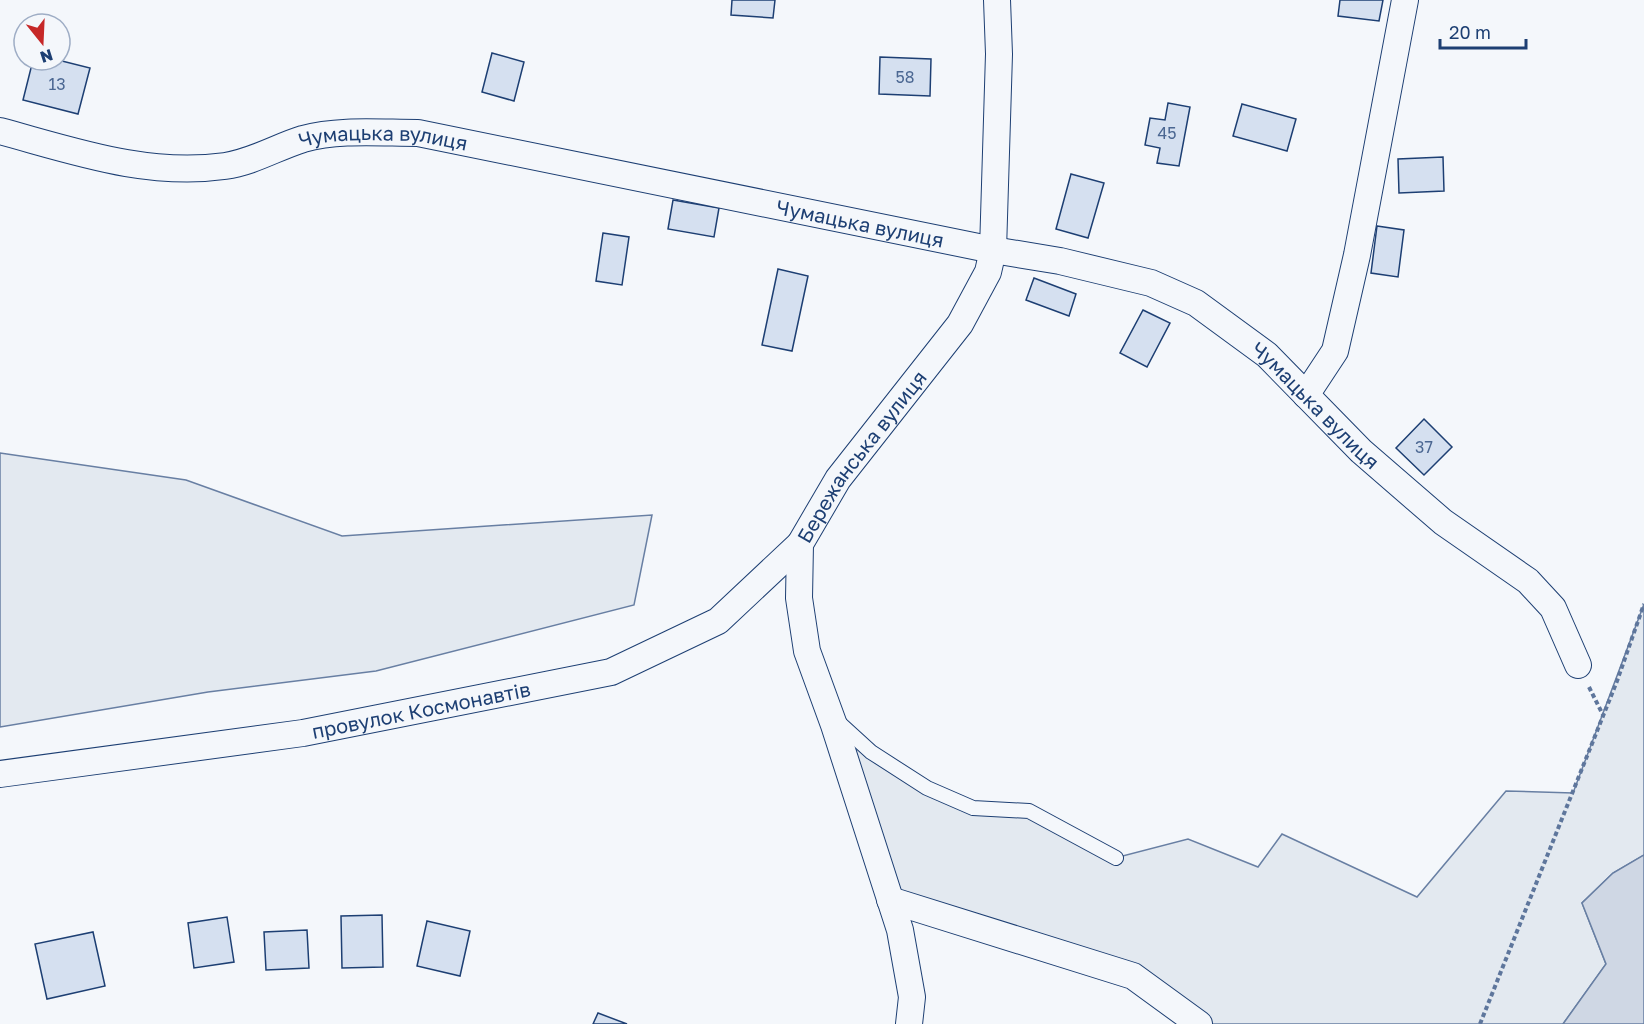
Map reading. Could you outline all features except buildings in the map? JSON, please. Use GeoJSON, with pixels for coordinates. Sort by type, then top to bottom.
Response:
{"type":"FeatureCollection","features":[{"type":"Feature","properties":{"kind":"street","name":"Бережанська вулиця"},"geometry":{"type":"LineString","coordinates":[[909,1024],[912,997],[900,930],[831,716],[807,651],[799,598],[800,544],[838,479],[960,324],[988,272],[993,250],[999,54],[997,0]]}},
{"type":"Feature","properties":{"kind":"street"},"geometry":{"type":"LineString","coordinates":[[1306,395],[1335,351],[1357,255],[1405,0]]}},
{"type":"Feature","properties":{"kind":"street","name":"Чумацька вулиця"},"geometry":{"type":"LineString","coordinates":[[0,131],[121,164],[182,168],[225,166],[253,159],[304,139],[339,133],[418,134],[993,250],[1060,261],[1151,283],[1196,303],[1267,355],[1361,451],[1443,522],[1528,581],[1553,608],[1578,665]]}},
{"type":"Feature","properties":{"kind":"street","name":"провулок Космонавтів"},"geometry":{"type":"LineString","coordinates":[[0,774],[303,733],[611,672],[718,621],[800,544]]}},
{"type":"Feature","properties":{"kind":"street"},"geometry":{"type":"LineString","coordinates":[[890,900],[1133,976],[1199,1024]]}},
{"type":"Feature","properties":{"kind":"lane"},"geometry":{"type":"LineString","coordinates":[[831,716],[871,752],[927,788],[973,808],[1029,811],[1116,858]]}},
{"type":"Feature","properties":{"kind":"path"},"geometry":{"type":"LineString","coordinates":[[1480,1024],[1617,681],[1644,604]]}},
{"type":"Feature","properties":{"kind":"shaded area"},"geometry":{"type":"Polygon","coordinates":[[[0,453],[186,480],[342,536],[652,515],[634,605],[376,671],[208,692],[0,727],[0,453]]]}},
{"type":"Feature","properties":{"kind":"shaded area"},"geometry":{"type":"Polygon","coordinates":[[[1644,604],[1644,855],[1613,873],[1582,903],[1606,964],[1563,1024],[1199,1024],[1133,976],[890,900],[831,716],[871,752],[973,808],[1029,811],[1115,858],[1188,839],[1258,867],[1282,834],[1417,897],[1506,791],[1573,793],[1644,604]]]}},
{"type":"Feature","properties":{"kind":"shaded area"},"geometry":{"type":"Polygon","coordinates":[[[1644,855],[1644,1024],[1563,1024],[1606,964],[1582,903],[1613,873],[1644,855]]]}}]}
